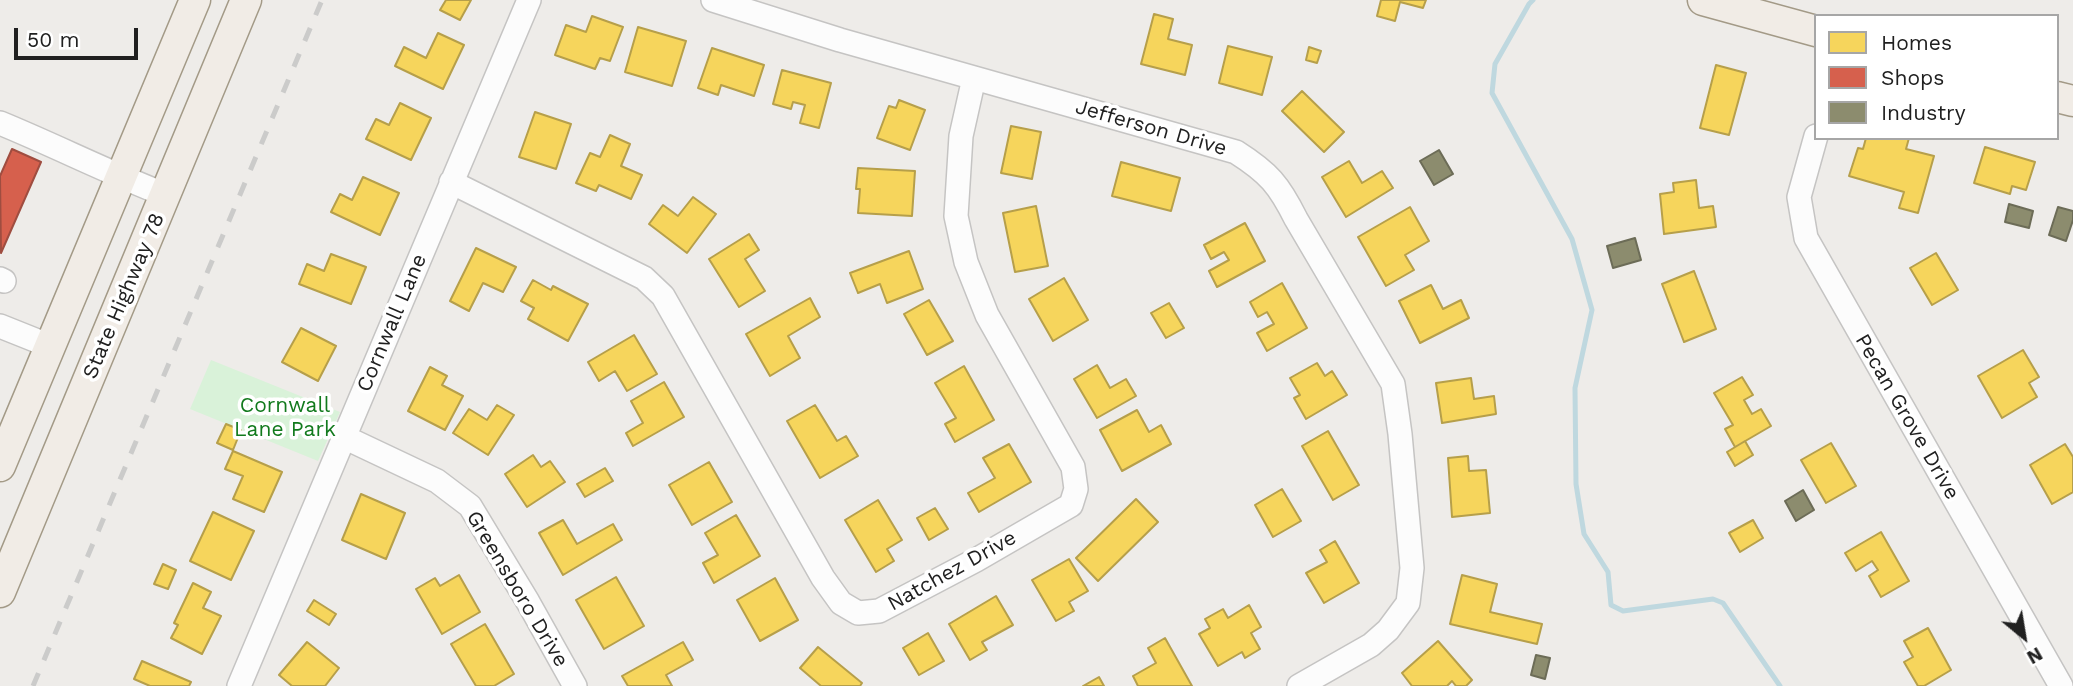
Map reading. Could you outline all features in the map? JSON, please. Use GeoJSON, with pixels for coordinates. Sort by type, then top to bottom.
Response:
{"type":"FeatureCollection","features":[{"type":"Feature","properties":{"kind":"main road"},"geometry":{"type":"LineString","coordinates":[[0,466],[195,0]]}},
{"type":"Feature","properties":{"kind":"main road","name":"State Highway 78"},"geometry":{"type":"LineString","coordinates":[[0,592],[246,0]]}},
{"type":"Feature","properties":{"kind":"main road"},"geometry":{"type":"LineString","coordinates":[[1703,0],[1814,30]]}},
{"type":"Feature","properties":{"kind":"street","name":"Cornwall Lane"},"geometry":{"type":"LineString","coordinates":[[239,686],[529,0]]}},
{"type":"Feature","properties":{"kind":"street","name":"Jefferson Drive"},"geometry":{"type":"LineString","coordinates":[[713,0],[840,40],[1236,152],[1264,170],[1284,194],[1393,384],[1412,568],[1408,603],[1388,630],[1371,645],[1299,686]]}},
{"type":"Feature","properties":{"kind":"street","name":"Natchez Drive"},"geometry":{"type":"LineString","coordinates":[[451,183],[644,278],[663,296],[823,578],[841,603],[858,613],[879,611],[976,560],[1071,505],[1076,489],[1073,467],[987,315],[966,262],[956,216],[961,135],[974,78]]}},
{"type":"Feature","properties":{"kind":"street"},"geometry":{"type":"LineString","coordinates":[[0,123],[121,178],[166,195]]}},
{"type":"Feature","properties":{"kind":"street","name":"Pecan Grove Drive"},"geometry":{"type":"LineString","coordinates":[[1815,140],[1799,197],[1807,238],[2061,686]]}},
{"type":"Feature","properties":{"kind":"street"},"geometry":{"type":"LineString","coordinates":[[0,326],[50,346]]}},
{"type":"Feature","properties":{"kind":"street","name":"Greensboro Drive"},"geometry":{"type":"LineString","coordinates":[[344,437],[437,481],[470,506],[575,686]]}},
{"type":"Feature","properties":{"kind":"green space","name":"Cornwall Lane Park"},"geometry":{"type":"Polygon","coordinates":[[[211,360],[340,412],[318,461],[190,409],[211,360]]]}},
{"type":"Feature","properties":{"kind":"building: Homes"},"geometry":{"type":"Polygon","coordinates":[[[446,0],[471,0],[460,20],[440,10],[446,0]]]}},
{"type":"Feature","properties":{"kind":"building: Homes"},"geometry":{"type":"Polygon","coordinates":[[[1381,0],[1426,0],[1423,8],[1400,2],[1395,21],[1377,16],[1381,0]]]}},
{"type":"Feature","properties":{"kind":"building: Homes"},"geometry":{"type":"Polygon","coordinates":[[[1154,14],[1173,19],[1168,39],[1192,45],[1185,75],[1141,64],[1154,14]]]}},
{"type":"Feature","properties":{"kind":"building: Homes"},"geometry":{"type":"Polygon","coordinates":[[[592,16],[623,27],[610,61],[600,58],[595,69],[555,55],[566,25],[586,32],[592,16]]]}},
{"type":"Feature","properties":{"kind":"building: Homes"},"geometry":{"type":"Polygon","coordinates":[[[638,27],[686,41],[672,86],[625,72],[638,27]]]}},
{"type":"Feature","properties":{"kind":"building: Homes"},"geometry":{"type":"Polygon","coordinates":[[[438,33],[464,45],[443,89],[395,66],[404,47],[426,58],[438,33]]]}},
{"type":"Feature","properties":{"kind":"building: Homes"},"geometry":{"type":"Polygon","coordinates":[[[1228,46],[1272,57],[1262,95],[1219,83],[1228,46]]]}},
{"type":"Feature","properties":{"kind":"building: Homes"},"geometry":{"type":"Polygon","coordinates":[[[1309,47],[1321,51],[1317,63],[1306,60],[1309,47]]]}},
{"type":"Feature","properties":{"kind":"building: Homes"},"geometry":{"type":"Polygon","coordinates":[[[712,48],[764,65],[754,96],[721,85],[718,95],[698,88],[712,48]]]}},
{"type":"Feature","properties":{"kind":"building: Homes"},"geometry":{"type":"Polygon","coordinates":[[[1716,65],[1746,73],[1729,135],[1700,128],[1716,65]]]}},
{"type":"Feature","properties":{"kind":"building: Homes"},"geometry":{"type":"Polygon","coordinates":[[[782,70],[831,83],[819,128],[800,123],[805,105],[793,102],[791,109],[773,104],[782,70]]]}},
{"type":"Feature","properties":{"kind":"building: Homes"},"geometry":{"type":"Polygon","coordinates":[[[1302,91],[1344,132],[1324,152],[1282,111],[1302,91]]]}},
{"type":"Feature","properties":{"kind":"building: Homes"},"geometry":{"type":"Polygon","coordinates":[[[899,100],[925,110],[910,150],[877,138],[889,106],[896,108],[899,100]]]}},
{"type":"Feature","properties":{"kind":"building: Homes"},"geometry":{"type":"Polygon","coordinates":[[[400,103],[431,118],[411,160],[366,139],[376,119],[389,125],[400,103]]]}},
{"type":"Feature","properties":{"kind":"building: Homes"},"geometry":{"type":"Polygon","coordinates":[[[535,112],[571,124],[556,169],[519,157],[535,112]]]}},
{"type":"Feature","properties":{"kind":"building: Homes"},"geometry":{"type":"Polygon","coordinates":[[[1011,126],[1041,132],[1032,179],[1001,173],[1011,126]]]}},
{"type":"Feature","properties":{"kind":"building: Homes"},"geometry":{"type":"Polygon","coordinates":[[[610,135],[630,144],[621,166],[642,175],[631,199],[599,185],[596,191],[576,183],[590,153],[600,157],[610,135]]]}},
{"type":"Feature","properties":{"kind":"building: Homes"},"geometry":{"type":"Polygon","coordinates":[[[1865,140],[1908,140],[1906,149],[1934,156],[1918,213],[1899,208],[1904,192],[1849,176],[1858,148],[1863,149],[1865,140]]]}},
{"type":"Feature","properties":{"kind":"building: Homes"},"geometry":{"type":"Polygon","coordinates":[[[1985,147],[2035,162],[2026,190],[2012,186],[2010,194],[1974,183],[1985,147]]]}},
{"type":"Feature","properties":{"kind":"building: Homes"},"geometry":{"type":"Polygon","coordinates":[[[1349,161],[1362,183],[1382,171],[1393,188],[1346,217],[1322,177],[1349,161]]]}},
{"type":"Feature","properties":{"kind":"building: Homes"},"geometry":{"type":"Polygon","coordinates":[[[1121,162],[1180,178],[1171,211],[1112,196],[1121,162]]]}},
{"type":"Feature","properties":{"kind":"building: Homes"},"geometry":{"type":"Polygon","coordinates":[[[858,168],[915,171],[912,216],[858,213],[858,168]]]}},
{"type":"Feature","properties":{"kind":"building: Homes"},"geometry":{"type":"Polygon","coordinates":[[[363,177],[399,193],[380,235],[331,212],[340,194],[352,200],[363,177]]]}},
{"type":"Feature","properties":{"kind":"building: Homes"},"geometry":{"type":"Polygon","coordinates":[[[1696,180],[1699,208],[1713,206],[1716,227],[1664,234],[1660,194],[1674,192],[1673,183],[1696,180]]]}},
{"type":"Feature","properties":{"kind":"building: Homes"},"geometry":{"type":"Polygon","coordinates":[[[693,197],[716,214],[687,253],[649,224],[663,205],[678,216],[693,197]]]}},
{"type":"Feature","properties":{"kind":"building: Homes"},"geometry":{"type":"Polygon","coordinates":[[[1036,206],[1048,266],[1015,272],[1003,213],[1036,206]]]}},
{"type":"Feature","properties":{"kind":"building: Homes"},"geometry":{"type":"Polygon","coordinates":[[[1410,207],[1429,241],[1405,255],[1414,270],[1386,286],[1358,237],[1410,207]]]}},
{"type":"Feature","properties":{"kind":"building: Homes"},"geometry":{"type":"Polygon","coordinates":[[[1245,223],[1265,261],[1217,287],[1209,271],[1229,260],[1224,252],[1211,259],[1204,245],[1245,223]]]}},
{"type":"Feature","properties":{"kind":"building: Homes"},"geometry":{"type":"Polygon","coordinates":[[[749,234],[759,250],[745,259],[765,291],[739,307],[709,259],[749,234]]]}},
{"type":"Feature","properties":{"kind":"building: Homes"},"geometry":{"type":"Polygon","coordinates":[[[476,248],[516,267],[503,292],[483,283],[469,311],[450,301],[476,248]]]}},
{"type":"Feature","properties":{"kind":"building: Homes"},"geometry":{"type":"Polygon","coordinates":[[[909,251],[923,289],[887,303],[880,284],[858,293],[850,273],[909,251]]]}},
{"type":"Feature","properties":{"kind":"building: Homes"},"geometry":{"type":"Polygon","coordinates":[[[1936,253],[1958,290],[1932,305],[1910,268],[1936,253]]]}},
{"type":"Feature","properties":{"kind":"building: Homes"},"geometry":{"type":"Polygon","coordinates":[[[331,254],[366,267],[351,304],[299,284],[307,264],[324,271],[331,254]]]}},
{"type":"Feature","properties":{"kind":"building: Homes"},"geometry":{"type":"Polygon","coordinates":[[[1694,271],[1716,329],[1684,342],[1662,284],[1694,271]]]}},
{"type":"Feature","properties":{"kind":"building: Homes"},"geometry":{"type":"Polygon","coordinates":[[[1064,278],[1088,320],[1053,341],[1029,299],[1064,278]]]}},
{"type":"Feature","properties":{"kind":"building: Homes"},"geometry":{"type":"Polygon","coordinates":[[[533,280],[551,290],[553,286],[588,304],[568,341],[528,319],[534,308],[521,301],[533,280]]]}},
{"type":"Feature","properties":{"kind":"building: Homes"},"geometry":{"type":"Polygon","coordinates":[[[1282,283],[1307,328],[1267,351],[1257,333],[1274,324],[1267,312],[1258,317],[1250,302],[1282,283]]]}},
{"type":"Feature","properties":{"kind":"building: Homes"},"geometry":{"type":"Polygon","coordinates":[[[1431,285],[1443,309],[1461,300],[1469,318],[1420,343],[1399,301],[1431,285]]]}},
{"type":"Feature","properties":{"kind":"building: Homes"},"geometry":{"type":"Polygon","coordinates":[[[810,298],[820,317],[788,336],[800,358],[770,376],[746,334],[810,298]]]}},
{"type":"Feature","properties":{"kind":"building: Homes"},"geometry":{"type":"Polygon","coordinates":[[[929,300],[953,341],[927,355],[904,314],[929,300]]]}},
{"type":"Feature","properties":{"kind":"building: Homes"},"geometry":{"type":"Polygon","coordinates":[[[1169,303],[1184,328],[1166,338],[1151,313],[1169,303]]]}},
{"type":"Feature","properties":{"kind":"building: Homes"},"geometry":{"type":"Polygon","coordinates":[[[301,328],[336,346],[318,381],[282,362],[301,328]]]}},
{"type":"Feature","properties":{"kind":"building: Homes"},"geometry":{"type":"Polygon","coordinates":[[[634,335],[657,374],[627,391],[615,371],[599,381],[588,362],[634,335]]]}},
{"type":"Feature","properties":{"kind":"building: Homes"},"geometry":{"type":"Polygon","coordinates":[[[2023,350],[2039,377],[2029,383],[2037,397],[2002,418],[1978,376],[2023,350]]]}},
{"type":"Feature","properties":{"kind":"building: Homes"},"geometry":{"type":"Polygon","coordinates":[[[1317,363],[1325,376],[1332,371],[1347,395],[1306,419],[1294,398],[1300,395],[1290,378],[1317,363]]]}},
{"type":"Feature","properties":{"kind":"building: Homes"},"geometry":{"type":"Polygon","coordinates":[[[1097,365],[1110,388],[1126,379],[1136,396],[1097,418],[1074,379],[1097,365]]]}},
{"type":"Feature","properties":{"kind":"building: Homes"},"geometry":{"type":"Polygon","coordinates":[[[964,366],[994,420],[955,442],[945,424],[956,418],[935,383],[964,366]]]}},
{"type":"Feature","properties":{"kind":"building: Homes"},"geometry":{"type":"Polygon","coordinates":[[[430,367],[447,376],[442,385],[463,396],[445,430],[408,411],[430,367]]]}},
{"type":"Feature","properties":{"kind":"building: Homes"},"geometry":{"type":"Polygon","coordinates":[[[1742,377],[1753,395],[1744,400],[1752,414],[1761,409],[1771,426],[1735,447],[1725,429],[1733,425],[1714,393],[1742,377]]]}},
{"type":"Feature","properties":{"kind":"building: Homes"},"geometry":{"type":"Polygon","coordinates":[[[1471,378],[1474,399],[1494,396],[1496,414],[1442,423],[1436,383],[1471,378]]]}},
{"type":"Feature","properties":{"kind":"building: Homes"},"geometry":{"type":"Polygon","coordinates":[[[664,382],[684,417],[633,446],[626,433],[643,423],[631,401],[664,382]]]}},
{"type":"Feature","properties":{"kind":"building: Homes"},"geometry":{"type":"Polygon","coordinates":[[[497,405],[514,415],[488,455],[453,433],[469,409],[487,420],[497,405]]]}},
{"type":"Feature","properties":{"kind":"building: Homes"},"geometry":{"type":"Polygon","coordinates":[[[815,405],[837,441],[846,436],[858,456],[820,478],[787,421],[815,405]]]}},
{"type":"Feature","properties":{"kind":"building: Homes"},"geometry":{"type":"Polygon","coordinates":[[[1137,410],[1149,432],[1161,425],[1171,444],[1122,471],[1100,430],[1137,410]]]}},
{"type":"Feature","properties":{"kind":"building: Homes"},"geometry":{"type":"Polygon","coordinates":[[[226,424],[241,430],[233,450],[217,443],[226,424]]]}},
{"type":"Feature","properties":{"kind":"building: Homes"},"geometry":{"type":"Polygon","coordinates":[[[1328,431],[1359,485],[1333,500],[1302,446],[1328,431]]]}},
{"type":"Feature","properties":{"kind":"building: Homes"},"geometry":{"type":"Polygon","coordinates":[[[1745,441],[1753,455],[1735,466],[1727,452],[1745,441]]]}},
{"type":"Feature","properties":{"kind":"building: Homes"},"geometry":{"type":"Polygon","coordinates":[[[1831,443],[1856,486],[1826,503],[1801,460],[1831,443]]]}},
{"type":"Feature","properties":{"kind":"building: Homes"},"geometry":{"type":"Polygon","coordinates":[[[1009,444],[1031,482],[979,512],[968,493],[995,478],[983,458],[1009,444]]]}},
{"type":"Feature","properties":{"kind":"building: Homes"},"geometry":{"type":"Polygon","coordinates":[[[2065,444],[2073,457],[2073,492],[2052,504],[2030,465],[2065,444]]]}},
{"type":"Feature","properties":{"kind":"building: Homes"},"geometry":{"type":"Polygon","coordinates":[[[233,451],[282,472],[264,512],[233,499],[243,476],[225,469],[233,451]]]}},
{"type":"Feature","properties":{"kind":"building: Homes"},"geometry":{"type":"Polygon","coordinates":[[[533,455],[541,467],[550,461],[565,482],[527,507],[505,474],[533,455]]]}},
{"type":"Feature","properties":{"kind":"building: Homes"},"geometry":{"type":"Polygon","coordinates":[[[1468,456],[1469,471],[1486,470],[1490,513],[1452,517],[1448,458],[1468,456]]]}},
{"type":"Feature","properties":{"kind":"building: Homes"},"geometry":{"type":"Polygon","coordinates":[[[709,462],[732,502],[692,525],[669,485],[709,462]]]}},
{"type":"Feature","properties":{"kind":"building: Homes"},"geometry":{"type":"Polygon","coordinates":[[[605,468],[613,481],[585,497],[577,484],[605,468]]]}},
{"type":"Feature","properties":{"kind":"building: Homes"},"geometry":{"type":"Polygon","coordinates":[[[1282,489],[1301,521],[1273,537],[1255,505],[1282,489]]]}},
{"type":"Feature","properties":{"kind":"building: Homes"},"geometry":{"type":"Polygon","coordinates":[[[361,494],[405,513],[386,559],[342,540],[361,494]]]}},
{"type":"Feature","properties":{"kind":"building: Homes"},"geometry":{"type":"Polygon","coordinates":[[[1136,499],[1158,522],[1098,581],[1076,558],[1136,499]]]}},
{"type":"Feature","properties":{"kind":"building: Homes"},"geometry":{"type":"Polygon","coordinates":[[[878,500],[902,540],[887,549],[894,561],[876,572],[845,520],[878,500]]]}},
{"type":"Feature","properties":{"kind":"building: Homes"},"geometry":{"type":"Polygon","coordinates":[[[935,508],[948,529],[929,540],[917,518],[935,508]]]}},
{"type":"Feature","properties":{"kind":"building: Homes"},"geometry":{"type":"Polygon","coordinates":[[[213,512],[254,531],[231,580],[190,561],[213,512]]]}},
{"type":"Feature","properties":{"kind":"building: Homes"},"geometry":{"type":"Polygon","coordinates":[[[736,515],[760,556],[714,583],[703,563],[718,555],[705,533],[736,515]]]}},
{"type":"Feature","properties":{"kind":"building: Homes"},"geometry":{"type":"Polygon","coordinates":[[[563,520],[577,544],[613,524],[622,540],[563,575],[539,533],[563,520]]]}},
{"type":"Feature","properties":{"kind":"building: Homes"},"geometry":{"type":"Polygon","coordinates":[[[1753,520],[1763,538],[1740,552],[1729,533],[1753,520]]]}},
{"type":"Feature","properties":{"kind":"building: Homes"},"geometry":{"type":"Polygon","coordinates":[[[1881,532],[1909,581],[1881,597],[1869,576],[1878,570],[1872,561],[1856,571],[1845,553],[1881,532]]]}},
{"type":"Feature","properties":{"kind":"building: Homes"},"geometry":{"type":"Polygon","coordinates":[[[1335,541],[1359,583],[1324,603],[1306,573],[1327,562],[1320,550],[1335,541]]]}},
{"type":"Feature","properties":{"kind":"building: Homes"},"geometry":{"type":"Polygon","coordinates":[[[1069,559],[1088,591],[1069,602],[1074,611],[1056,621],[1032,580],[1069,559]]]}},
{"type":"Feature","properties":{"kind":"building: Homes"},"geometry":{"type":"Polygon","coordinates":[[[163,564],[176,570],[168,589],[154,584],[163,564]]]}},
{"type":"Feature","properties":{"kind":"building: Homes"},"geometry":{"type":"Polygon","coordinates":[[[459,575],[480,612],[442,634],[416,589],[435,578],[440,586],[459,575]]]}},
{"type":"Feature","properties":{"kind":"building: Homes"},"geometry":{"type":"Polygon","coordinates":[[[1462,575],[1497,584],[1490,612],[1542,624],[1537,644],[1450,624],[1462,575]]]}},
{"type":"Feature","properties":{"kind":"building: Homes"},"geometry":{"type":"Polygon","coordinates":[[[616,577],[644,626],[604,649],[576,600],[616,577]]]}},
{"type":"Feature","properties":{"kind":"building: Homes"},"geometry":{"type":"Polygon","coordinates":[[[775,578],[798,620],[760,641],[737,600],[775,578]]]}},
{"type":"Feature","properties":{"kind":"building: Homes"},"geometry":{"type":"Polygon","coordinates":[[[193,583],[211,592],[203,608],[221,616],[202,654],[171,638],[178,625],[174,623],[193,583]]]}},
{"type":"Feature","properties":{"kind":"building: Homes"},"geometry":{"type":"Polygon","coordinates":[[[996,596],[1013,625],[982,642],[987,650],[970,660],[949,624],[996,596]]]}},
{"type":"Feature","properties":{"kind":"building: Homes"},"geometry":{"type":"Polygon","coordinates":[[[314,600],[336,614],[329,625],[307,611],[314,600]]]}},
{"type":"Feature","properties":{"kind":"building: Homes"},"geometry":{"type":"Polygon","coordinates":[[[1249,605],[1261,627],[1251,633],[1260,649],[1245,658],[1242,652],[1218,666],[1199,634],[1210,628],[1205,619],[1223,609],[1228,618],[1249,605]]]}},
{"type":"Feature","properties":{"kind":"building: Homes"},"geometry":{"type":"Polygon","coordinates":[[[485,624],[514,674],[494,686],[476,686],[451,644],[485,624]]]}},
{"type":"Feature","properties":{"kind":"building: Homes"},"geometry":{"type":"Polygon","coordinates":[[[1928,628],[1951,670],[1924,686],[1918,686],[1904,662],[1913,657],[1904,641],[1928,628]]]}},
{"type":"Feature","properties":{"kind":"building: Homes"},"geometry":{"type":"Polygon","coordinates":[[[928,633],[944,661],[919,675],[903,648],[928,633]]]}},
{"type":"Feature","properties":{"kind":"building: Homes"},"geometry":{"type":"Polygon","coordinates":[[[1165,638],[1192,686],[1138,686],[1133,676],[1156,663],[1148,648],[1165,638]]]}},
{"type":"Feature","properties":{"kind":"building: Homes"},"geometry":{"type":"Polygon","coordinates":[[[1438,641],[1472,680],[1466,686],[1456,686],[1452,681],[1447,686],[1412,686],[1402,673],[1438,641]]]}},
{"type":"Feature","properties":{"kind":"building: Homes"},"geometry":{"type":"Polygon","coordinates":[[[307,642],[339,668],[325,686],[292,686],[279,675],[307,642]]]}},
{"type":"Feature","properties":{"kind":"building: Homes"},"geometry":{"type":"Polygon","coordinates":[[[683,642],[693,660],[666,675],[672,686],[628,686],[622,676],[683,642]]]}},
{"type":"Feature","properties":{"kind":"building: Homes"},"geometry":{"type":"Polygon","coordinates":[[[818,647],[862,683],[860,686],[821,686],[800,668],[818,647]]]}},
{"type":"Feature","properties":{"kind":"building: Homes"},"geometry":{"type":"Polygon","coordinates":[[[142,661],[191,682],[189,686],[150,686],[134,679],[142,661]]]}},
{"type":"Feature","properties":{"kind":"building: Homes"},"geometry":{"type":"Polygon","coordinates":[[[1099,677],[1104,686],[1083,686],[1099,677]]]}},
{"type":"Feature","properties":{"kind":"building: Shops"},"geometry":{"type":"Polygon","coordinates":[[[12,149],[41,162],[1,253],[0,176],[12,149]]]}},
{"type":"Feature","properties":{"kind":"building: Industry"},"geometry":{"type":"Polygon","coordinates":[[[1439,150],[1453,174],[1434,185],[1420,161],[1439,150]]]}},
{"type":"Feature","properties":{"kind":"building: Industry"},"geometry":{"type":"Polygon","coordinates":[[[2009,204],[2033,211],[2029,228],[2005,222],[2009,204]]]}},
{"type":"Feature","properties":{"kind":"building: Industry"},"geometry":{"type":"Polygon","coordinates":[[[2058,207],[2073,211],[2066,241],[2049,235],[2058,207]]]}},
{"type":"Feature","properties":{"kind":"building: Industry"},"geometry":{"type":"Polygon","coordinates":[[[1635,238],[1641,260],[1613,268],[1607,246],[1635,238]]]}},
{"type":"Feature","properties":{"kind":"building: Industry"},"geometry":{"type":"Polygon","coordinates":[[[1803,490],[1814,510],[1796,521],[1785,501],[1803,490]]]}},
{"type":"Feature","properties":{"kind":"building: Industry"},"geometry":{"type":"Polygon","coordinates":[[[1536,655],[1550,658],[1545,679],[1531,675],[1536,655]]]}},
{"type":"Feature","properties":{"kind":"waterway"},"geometry":{"type":"LineString","coordinates":[[1533,0],[1495,64],[1492,93],[1572,239],[1592,310],[1575,388],[1576,484],[1584,534],[1608,572],[1611,605],[1623,611],[1713,599],[1723,603],[1780,686]]}},
{"type":"Feature","properties":{"kind":"railway"},"geometry":{"type":"LineString","coordinates":[[33,686],[322,0]]}}]}
